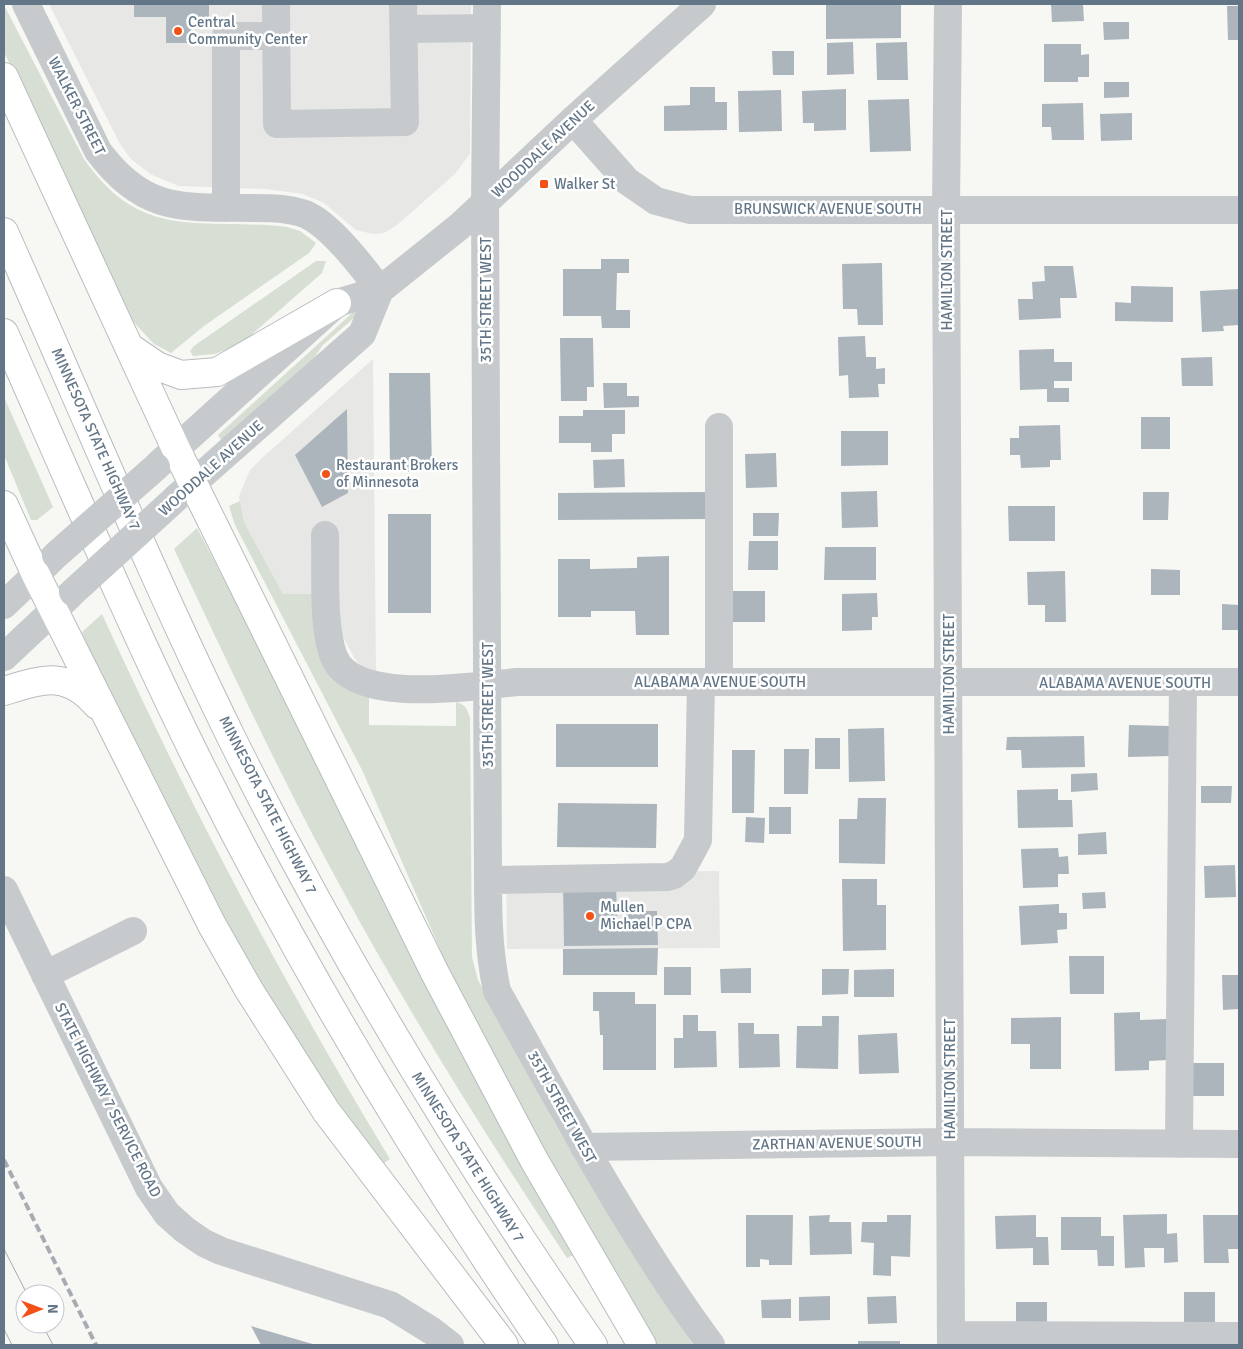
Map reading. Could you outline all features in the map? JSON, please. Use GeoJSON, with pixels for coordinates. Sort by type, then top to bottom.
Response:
{"type":"FeatureCollection","features":[{"type":"Feature","properties":{"kind":"highway"},"geometry":{"type":"LineString","coordinates":[[4,77],[129,346],[166,458],[194,483],[435,972],[534,1160],[642,1345]]}},
{"type":"Feature","properties":{"kind":"highway","name":"MINNESOTA STATE HIGHWAY 7"},"geometry":{"type":"LineString","coordinates":[[4,232],[233,741],[289,848],[343,950],[460,1147],[528,1252],[592,1345]]}},
{"type":"Feature","properties":{"kind":"highway"},"geometry":{"type":"LineString","coordinates":[[129,346],[158,366],[181,375],[217,372],[336,303]]}},
{"type":"Feature","properties":{"kind":"highway"},"geometry":{"type":"LineString","coordinates":[[4,333],[146,655],[256,873],[375,1084],[432,1178],[544,1345]]}},
{"type":"Feature","properties":{"kind":"highway"},"geometry":{"type":"LineString","coordinates":[[4,505],[36,576],[110,719],[212,925],[285,1050],[380,1186],[504,1345]]}},
{"type":"Feature","properties":{"kind":"highway"},"geometry":{"type":"LineString","coordinates":[[4,691],[46,679],[72,683],[86,692],[110,719]]}},
{"type":"Feature","properties":{"kind":"street","name":"WALKER STREET"},"geometry":{"type":"LineString","coordinates":[[26,4],[98,151],[111,169],[146,196],[168,205],[226,208],[285,208],[307,215],[347,249],[380,290]]}},
{"type":"Feature","properties":{"kind":"street"},"geometry":{"type":"LineString","coordinates":[[276,4],[276,124],[405,122],[404,17],[487,16]]}},
{"type":"Feature","properties":{"kind":"street","name":"WOODDALE AVENUE"},"geometry":{"type":"LineString","coordinates":[[4,605],[56,555],[336,303],[380,290],[460,226],[572,120],[702,4]]}},
{"type":"Feature","properties":{"kind":"street","name":"HAMILTON STREET"},"geometry":{"type":"LineString","coordinates":[[948,4],[946,209],[951,1340]]}},
{"type":"Feature","properties":{"kind":"street","name":"35TH STREET WEST"},"geometry":{"type":"LineString","coordinates":[[487,16],[485,202],[488,933],[491,965],[497,991],[622,1214],[681,1305],[711,1345]]}},
{"type":"Feature","properties":{"kind":"street"},"geometry":{"type":"LineString","coordinates":[[226,208],[226,36],[276,36]]}},
{"type":"Feature","properties":{"kind":"street","name":"BRUNSWICK AVENUE SOUTH"},"geometry":{"type":"LineString","coordinates":[[572,120],[627,181],[656,201],[690,210],[1239,210]]}},
{"type":"Feature","properties":{"kind":"street","name":"WOODDALE AVENUE"},"geometry":{"type":"LineString","coordinates":[[4,657],[173,501],[362,334],[380,290]]}},
{"type":"Feature","properties":{"kind":"street"},"geometry":{"type":"LineString","coordinates":[[488,880],[667,877],[674,875],[683,868],[698,840],[710,682],[719,427]]}},
{"type":"Feature","properties":{"kind":"street","name":"ALABAMA AVENUE SOUTH"},"geometry":{"type":"LineString","coordinates":[[326,536],[328,637],[334,659],[350,676],[371,684],[393,688],[455,688],[517,682],[949,684],[1239,682]]}},
{"type":"Feature","properties":{"kind":"street"},"geometry":{"type":"LineString","coordinates":[[1179,1144],[1183,683]]}},
{"type":"Feature","properties":{"kind":"street","name":"STATE HIGHWAY 7 SERVICE ROAD"},"geometry":{"type":"LineString","coordinates":[[4,890],[149,1188],[167,1214],[185,1230],[221,1251],[390,1305],[432,1331],[450,1345]]}},
{"type":"Feature","properties":{"kind":"street"},"geometry":{"type":"LineString","coordinates":[[45,975],[133,931]]}},
{"type":"Feature","properties":{"kind":"street","name":"ZARTHAN AVENUE SOUTH"},"geometry":{"type":"LineString","coordinates":[[584,1146],[950,1142],[1239,1144]]}},
{"type":"Feature","properties":{"kind":"street"},"geometry":{"type":"LineString","coordinates":[[951,1340],[1239,1336]]}},
{"type":"Feature","properties":{"kind":"shaded area"},"geometry":{"type":"Polygon","coordinates":[[[49,4],[471,4],[470,154],[455,174],[397,225],[384,233],[373,234],[356,230],[324,203],[303,194],[266,189],[179,186],[150,174],[131,159],[120,144],[49,4]]]}},
{"type":"Feature","properties":{"kind":"shaded area"},"geometry":{"type":"Polygon","coordinates":[[[4,5],[84,159],[106,186],[128,204],[151,215],[175,221],[287,227],[300,231],[316,243],[309,253],[204,326],[171,353],[154,344],[126,314],[4,52],[4,5]]]}},
{"type":"Feature","properties":{"kind":"shaded area"},"geometry":{"type":"Polygon","coordinates":[[[316,261],[326,261],[322,273],[242,343],[215,354],[193,356],[190,351],[194,346],[316,261]]]}},
{"type":"Feature","properties":{"kind":"shaded area"},"geometry":{"type":"Polygon","coordinates":[[[361,305],[364,309],[323,345],[302,375],[269,404],[221,440],[218,435],[361,305]]]}},
{"type":"Feature","properties":{"kind":"shaded area"},"geometry":{"type":"Polygon","coordinates":[[[373,359],[376,672],[361,667],[355,659],[320,594],[283,594],[244,522],[239,496],[250,470],[373,359]]]}},
{"type":"Feature","properties":{"kind":"shaded area"},"geometry":{"type":"Polygon","coordinates":[[[4,397],[53,507],[37,520],[31,520],[4,455],[4,397]]]}},
{"type":"Feature","properties":{"kind":"shaded area"},"geometry":{"type":"Polygon","coordinates":[[[240,501],[244,522],[283,594],[320,594],[350,684],[369,697],[369,725],[456,726],[456,702],[462,704],[467,710],[470,718],[472,957],[478,980],[556,1126],[635,1258],[693,1345],[657,1345],[559,1182],[449,970],[363,772],[235,525],[229,506],[240,501]]]}},
{"type":"Feature","properties":{"kind":"shaded area"},"geometry":{"type":"Polygon","coordinates":[[[197,528],[578,1253],[567,1258],[477,1120],[392,978],[316,841],[254,717],[174,549],[197,528]]]}},
{"type":"Feature","properties":{"kind":"shaded area"},"geometry":{"type":"Polygon","coordinates":[[[102,614],[168,754],[238,891],[350,1093],[390,1159],[380,1166],[351,1128],[234,940],[100,675],[82,632],[102,614]]]}},
{"type":"Feature","properties":{"kind":"shaded area"},"geometry":{"type":"Polygon","coordinates":[[[719,871],[720,948],[507,949],[506,872],[719,871]]]}},
{"type":"Feature","properties":{"kind":"building","name":"Central Community Center"},"geometry":{"type":"Polygon","coordinates":[[[134,4],[209,4],[209,19],[191,19],[191,43],[166,43],[166,17],[134,17],[134,4]]]}},
{"type":"Feature","properties":{"kind":"building"},"geometry":{"type":"Polygon","coordinates":[[[826,4],[901,4],[901,38],[826,39],[826,4]]]}},
{"type":"Feature","properties":{"kind":"building"},"geometry":{"type":"Polygon","coordinates":[[[1051,4],[1083,4],[1084,21],[1052,22],[1051,4]]]}},
{"type":"Feature","properties":{"kind":"building"},"geometry":{"type":"Polygon","coordinates":[[[1227,6],[1239,6],[1239,40],[1228,40],[1227,6]]]}},
{"type":"Feature","properties":{"kind":"building"},"geometry":{"type":"Polygon","coordinates":[[[1103,22],[1129,22],[1129,39],[1104,40],[1103,22]]]}},
{"type":"Feature","properties":{"kind":"building"},"geometry":{"type":"Polygon","coordinates":[[[853,42],[854,74],[827,75],[827,43],[853,42]]]}},
{"type":"Feature","properties":{"kind":"building"},"geometry":{"type":"Polygon","coordinates":[[[907,42],[908,80],[877,80],[876,43],[907,42]]]}},
{"type":"Feature","properties":{"kind":"building"},"geometry":{"type":"Polygon","coordinates":[[[1044,44],[1081,44],[1081,55],[1089,54],[1089,77],[1078,77],[1078,82],[1044,82],[1044,44]]]}},
{"type":"Feature","properties":{"kind":"building"},"geometry":{"type":"Polygon","coordinates":[[[772,51],[794,51],[794,75],[773,75],[772,51]]]}},
{"type":"Feature","properties":{"kind":"building"},"geometry":{"type":"Polygon","coordinates":[[[1104,82],[1129,82],[1129,97],[1104,98],[1104,82]]]}},
{"type":"Feature","properties":{"kind":"building"},"geometry":{"type":"Polygon","coordinates":[[[690,87],[715,87],[715,102],[727,102],[727,130],[664,131],[664,106],[690,105],[690,87]]]}},
{"type":"Feature","properties":{"kind":"building"},"geometry":{"type":"Polygon","coordinates":[[[846,89],[846,130],[814,131],[814,123],[803,123],[802,91],[846,89]]]}},
{"type":"Feature","properties":{"kind":"building"},"geometry":{"type":"Polygon","coordinates":[[[781,90],[782,131],[739,132],[738,91],[781,90]]]}},
{"type":"Feature","properties":{"kind":"building"},"geometry":{"type":"Polygon","coordinates":[[[909,99],[911,151],[870,152],[868,100],[909,99]]]}},
{"type":"Feature","properties":{"kind":"building"},"geometry":{"type":"Polygon","coordinates":[[[1083,103],[1084,140],[1052,140],[1051,127],[1042,127],[1042,104],[1083,103]]]}},
{"type":"Feature","properties":{"kind":"building"},"geometry":{"type":"Polygon","coordinates":[[[1132,113],[1132,140],[1101,141],[1100,114],[1132,113]]]}},
{"type":"Feature","properties":{"kind":"building"},"geometry":{"type":"Polygon","coordinates":[[[601,259],[629,259],[629,273],[617,273],[616,310],[630,310],[630,328],[602,328],[601,316],[563,316],[563,269],[601,269],[601,259]]]}},
{"type":"Feature","properties":{"kind":"building"},"geometry":{"type":"Polygon","coordinates":[[[882,263],[883,325],[858,325],[857,309],[843,309],[842,264],[882,263]]]}},
{"type":"Feature","properties":{"kind":"building"},"geometry":{"type":"Polygon","coordinates":[[[1044,266],[1073,266],[1077,298],[1060,298],[1061,318],[1019,320],[1018,299],[1033,299],[1032,282],[1045,281],[1044,266]]]}},
{"type":"Feature","properties":{"kind":"building"},"geometry":{"type":"Polygon","coordinates":[[[1131,286],[1173,287],[1173,322],[1115,321],[1115,302],[1131,303],[1131,286]]]}},
{"type":"Feature","properties":{"kind":"building"},"geometry":{"type":"Polygon","coordinates":[[[1239,289],[1239,325],[1223,326],[1224,331],[1202,332],[1200,291],[1239,289]]]}},
{"type":"Feature","properties":{"kind":"building"},"geometry":{"type":"Polygon","coordinates":[[[865,336],[866,357],[876,357],[876,369],[885,368],[885,384],[878,384],[879,397],[849,398],[848,375],[839,376],[838,337],[865,336]]]}},
{"type":"Feature","properties":{"kind":"building"},"geometry":{"type":"Polygon","coordinates":[[[560,338],[593,338],[594,387],[587,387],[587,401],[561,401],[560,338]]]}},
{"type":"Feature","properties":{"kind":"building"},"geometry":{"type":"Polygon","coordinates":[[[1054,349],[1054,362],[1072,362],[1072,381],[1054,381],[1054,388],[1069,388],[1069,402],[1047,402],[1047,389],[1020,390],[1019,350],[1054,349]]]}},
{"type":"Feature","properties":{"kind":"building"},"geometry":{"type":"Polygon","coordinates":[[[1212,357],[1213,386],[1182,386],[1181,358],[1212,357]]]}},
{"type":"Feature","properties":{"kind":"building"},"geometry":{"type":"Polygon","coordinates":[[[389,373],[430,373],[432,471],[390,472],[389,373]]]}},
{"type":"Feature","properties":{"kind":"building"},"geometry":{"type":"Polygon","coordinates":[[[603,383],[627,383],[627,396],[639,396],[639,407],[604,408],[603,383]]]}},
{"type":"Feature","properties":{"kind":"building","name":"Restaurant Brokers of Minnesota"},"geometry":{"type":"Polygon","coordinates":[[[347,409],[348,493],[322,507],[295,455],[347,409]]]}},
{"type":"Feature","properties":{"kind":"building"},"geometry":{"type":"Polygon","coordinates":[[[583,410],[625,410],[625,434],[612,434],[612,452],[591,452],[591,443],[559,443],[559,416],[583,416],[583,410]]]}},
{"type":"Feature","properties":{"kind":"building"},"geometry":{"type":"Polygon","coordinates":[[[1141,417],[1170,417],[1170,449],[1141,449],[1141,417]]]}},
{"type":"Feature","properties":{"kind":"building"},"geometry":{"type":"Polygon","coordinates":[[[1060,425],[1061,460],[1050,460],[1050,467],[1021,468],[1020,455],[1010,455],[1010,438],[1019,438],[1019,426],[1060,425]]]}},
{"type":"Feature","properties":{"kind":"building"},"geometry":{"type":"Polygon","coordinates":[[[841,431],[888,431],[888,465],[841,466],[841,431]]]}},
{"type":"Feature","properties":{"kind":"building"},"geometry":{"type":"Polygon","coordinates":[[[776,453],[777,487],[746,488],[745,454],[776,453]]]}},
{"type":"Feature","properties":{"kind":"building"},"geometry":{"type":"Polygon","coordinates":[[[624,459],[625,487],[594,488],[593,460],[624,459]]]}},
{"type":"Feature","properties":{"kind":"building"},"geometry":{"type":"Polygon","coordinates":[[[877,491],[878,527],[842,528],[841,492],[877,491]]]}},
{"type":"Feature","properties":{"kind":"building"},"geometry":{"type":"Polygon","coordinates":[[[709,492],[709,519],[558,520],[558,493],[709,492]]]}},
{"type":"Feature","properties":{"kind":"building"},"geometry":{"type":"Polygon","coordinates":[[[1143,492],[1169,492],[1168,520],[1143,520],[1143,492]]]}},
{"type":"Feature","properties":{"kind":"building"},"geometry":{"type":"Polygon","coordinates":[[[1008,506],[1055,506],[1055,541],[1009,541],[1008,506]]]}},
{"type":"Feature","properties":{"kind":"building"},"geometry":{"type":"Polygon","coordinates":[[[753,513],[779,513],[778,536],[753,536],[753,513]]]}},
{"type":"Feature","properties":{"kind":"building"},"geometry":{"type":"Polygon","coordinates":[[[388,514],[431,514],[431,613],[388,613],[388,514]]]}},
{"type":"Feature","properties":{"kind":"building"},"geometry":{"type":"Polygon","coordinates":[[[749,541],[778,541],[778,570],[748,570],[749,541]]]}},
{"type":"Feature","properties":{"kind":"building"},"geometry":{"type":"Polygon","coordinates":[[[825,547],[876,547],[876,580],[824,580],[825,547]]]}},
{"type":"Feature","properties":{"kind":"building"},"geometry":{"type":"Polygon","coordinates":[[[669,556],[669,635],[636,635],[635,611],[591,611],[591,617],[558,617],[558,559],[590,559],[590,569],[637,568],[637,557],[669,556]]]}},
{"type":"Feature","properties":{"kind":"building"},"geometry":{"type":"Polygon","coordinates":[[[1151,569],[1180,570],[1180,595],[1151,595],[1151,569]]]}},
{"type":"Feature","properties":{"kind":"building"},"geometry":{"type":"Polygon","coordinates":[[[1065,571],[1066,622],[1045,622],[1045,605],[1028,605],[1027,572],[1065,571]]]}},
{"type":"Feature","properties":{"kind":"building"},"geometry":{"type":"Polygon","coordinates":[[[733,591],[765,591],[765,622],[733,622],[733,591]]]}},
{"type":"Feature","properties":{"kind":"building"},"geometry":{"type":"Polygon","coordinates":[[[877,593],[878,617],[872,617],[872,630],[842,631],[842,594],[877,593]]]}},
{"type":"Feature","properties":{"kind":"building"},"geometry":{"type":"Polygon","coordinates":[[[1222,604],[1239,605],[1239,630],[1222,630],[1222,604]]]}},
{"type":"Feature","properties":{"kind":"building"},"geometry":{"type":"Polygon","coordinates":[[[556,724],[658,724],[658,767],[556,767],[556,724]]]}},
{"type":"Feature","properties":{"kind":"building"},"geometry":{"type":"Polygon","coordinates":[[[1129,725],[1169,726],[1169,756],[1128,757],[1129,725]]]}},
{"type":"Feature","properties":{"kind":"building"},"geometry":{"type":"Polygon","coordinates":[[[884,728],[885,781],[849,782],[848,729],[884,728]]]}},
{"type":"Feature","properties":{"kind":"building"},"geometry":{"type":"Polygon","coordinates":[[[1084,736],[1085,767],[1022,768],[1021,750],[1006,750],[1007,737],[1084,736]]]}},
{"type":"Feature","properties":{"kind":"building"},"geometry":{"type":"Polygon","coordinates":[[[815,738],[840,738],[840,769],[815,769],[815,738]]]}},
{"type":"Feature","properties":{"kind":"building"},"geometry":{"type":"Polygon","coordinates":[[[784,749],[809,749],[808,794],[784,794],[784,749]]]}},
{"type":"Feature","properties":{"kind":"building"},"geometry":{"type":"Polygon","coordinates":[[[732,750],[755,750],[754,813],[732,813],[732,750]]]}},
{"type":"Feature","properties":{"kind":"building"},"geometry":{"type":"Polygon","coordinates":[[[1097,773],[1098,790],[1071,792],[1071,774],[1097,773]]]}},
{"type":"Feature","properties":{"kind":"building"},"geometry":{"type":"Polygon","coordinates":[[[1201,786],[1232,786],[1231,803],[1201,803],[1201,786]]]}},
{"type":"Feature","properties":{"kind":"building"},"geometry":{"type":"Polygon","coordinates":[[[1058,789],[1058,800],[1072,800],[1073,827],[1018,828],[1017,790],[1058,789]]]}},
{"type":"Feature","properties":{"kind":"building"},"geometry":{"type":"Polygon","coordinates":[[[858,798],[886,798],[885,864],[839,863],[839,819],[857,819],[858,798]]]}},
{"type":"Feature","properties":{"kind":"building"},"geometry":{"type":"Polygon","coordinates":[[[558,803],[657,804],[656,848],[557,847],[558,803]]]}},
{"type":"Feature","properties":{"kind":"building"},"geometry":{"type":"Polygon","coordinates":[[[769,807],[791,807],[791,834],[769,834],[769,807]]]}},
{"type":"Feature","properties":{"kind":"building"},"geometry":{"type":"Polygon","coordinates":[[[746,817],[765,818],[764,843],[745,842],[746,817]]]}},
{"type":"Feature","properties":{"kind":"building"},"geometry":{"type":"Polygon","coordinates":[[[1106,832],[1107,854],[1078,855],[1078,834],[1106,832]]]}},
{"type":"Feature","properties":{"kind":"building"},"geometry":{"type":"Polygon","coordinates":[[[1058,848],[1059,857],[1068,856],[1069,874],[1058,874],[1058,887],[1023,888],[1021,849],[1058,848]]]}},
{"type":"Feature","properties":{"kind":"building"},"geometry":{"type":"Polygon","coordinates":[[[1235,865],[1236,897],[1205,898],[1204,866],[1235,865]]]}},
{"type":"Feature","properties":{"kind":"building"},"geometry":{"type":"Polygon","coordinates":[[[842,879],[877,879],[877,905],[886,905],[886,950],[843,951],[842,879]]]}},
{"type":"Feature","properties":{"kind":"building","name":"Mullen Michael P CPA"},"geometry":{"type":"Polygon","coordinates":[[[563,884],[616,884],[617,920],[626,920],[626,911],[657,911],[658,945],[564,946],[563,884]]]}},
{"type":"Feature","properties":{"kind":"building"},"geometry":{"type":"Polygon","coordinates":[[[1105,892],[1106,908],[1083,909],[1082,893],[1105,892]]]}},
{"type":"Feature","properties":{"kind":"building"},"geometry":{"type":"Polygon","coordinates":[[[1059,904],[1059,913],[1067,913],[1067,929],[1057,930],[1058,943],[1021,945],[1019,906],[1059,904]]]}},
{"type":"Feature","properties":{"kind":"building"},"geometry":{"type":"Polygon","coordinates":[[[658,948],[657,975],[563,975],[563,949],[658,948]]]}},
{"type":"Feature","properties":{"kind":"building"},"geometry":{"type":"Polygon","coordinates":[[[1069,956],[1104,956],[1104,994],[1070,994],[1069,956]]]}},
{"type":"Feature","properties":{"kind":"building"},"geometry":{"type":"Polygon","coordinates":[[[664,967],[691,967],[691,995],[664,995],[664,967]]]}},
{"type":"Feature","properties":{"kind":"building"},"geometry":{"type":"Polygon","coordinates":[[[751,968],[751,993],[721,993],[720,969],[751,968]]]}},
{"type":"Feature","properties":{"kind":"building"},"geometry":{"type":"Polygon","coordinates":[[[822,969],[849,969],[848,994],[822,995],[822,969]]]}},
{"type":"Feature","properties":{"kind":"building"},"geometry":{"type":"Polygon","coordinates":[[[894,969],[894,997],[854,997],[854,970],[894,969]]]}},
{"type":"Feature","properties":{"kind":"building"},"geometry":{"type":"Polygon","coordinates":[[[1222,975],[1239,975],[1239,1009],[1223,1010],[1222,975]]]}},
{"type":"Feature","properties":{"kind":"building"},"geometry":{"type":"Polygon","coordinates":[[[593,992],[635,992],[635,1004],[656,1004],[656,1070],[603,1070],[603,1035],[600,1035],[599,1011],[593,1011],[593,992]]]}},
{"type":"Feature","properties":{"kind":"building"},"geometry":{"type":"Polygon","coordinates":[[[1140,1012],[1140,1020],[1167,1019],[1167,1060],[1149,1061],[1149,1070],[1115,1071],[1114,1013],[1140,1012]]]}},
{"type":"Feature","properties":{"kind":"building"},"geometry":{"type":"Polygon","coordinates":[[[683,1015],[698,1015],[698,1031],[716,1031],[717,1067],[674,1068],[674,1038],[683,1038],[683,1015]]]}},
{"type":"Feature","properties":{"kind":"building"},"geometry":{"type":"Polygon","coordinates":[[[822,1016],[839,1016],[838,1069],[796,1068],[797,1026],[822,1026],[822,1016]]]}},
{"type":"Feature","properties":{"kind":"building"},"geometry":{"type":"Polygon","coordinates":[[[1061,1017],[1061,1069],[1030,1069],[1030,1044],[1011,1044],[1011,1018],[1061,1017]]]}},
{"type":"Feature","properties":{"kind":"building"},"geometry":{"type":"Polygon","coordinates":[[[738,1023],[754,1023],[754,1034],[779,1034],[780,1067],[739,1068],[738,1023]]]}},
{"type":"Feature","properties":{"kind":"building"},"geometry":{"type":"Polygon","coordinates":[[[897,1033],[899,1073],[859,1074],[858,1035],[897,1033]]]}},
{"type":"Feature","properties":{"kind":"building"},"geometry":{"type":"Polygon","coordinates":[[[1193,1063],[1224,1063],[1224,1096],[1193,1096],[1193,1063]]]}},
{"type":"Feature","properties":{"kind":"building"},"geometry":{"type":"Polygon","coordinates":[[[1167,1214],[1167,1234],[1177,1233],[1178,1262],[1164,1263],[1164,1248],[1144,1248],[1145,1267],[1125,1268],[1123,1215],[1167,1214]]]}},
{"type":"Feature","properties":{"kind":"building"},"geometry":{"type":"Polygon","coordinates":[[[746,1215],[793,1215],[792,1265],[769,1265],[769,1260],[760,1259],[760,1267],[746,1267],[746,1215]]]}},
{"type":"Feature","properties":{"kind":"building"},"geometry":{"type":"Polygon","coordinates":[[[830,1215],[829,1222],[851,1222],[852,1254],[810,1255],[809,1216],[830,1215]]]}},
{"type":"Feature","properties":{"kind":"building"},"geometry":{"type":"Polygon","coordinates":[[[887,1215],[911,1215],[910,1257],[891,1256],[891,1276],[873,1275],[874,1243],[861,1242],[862,1222],[887,1222],[887,1215]]]}},
{"type":"Feature","properties":{"kind":"building"},"geometry":{"type":"Polygon","coordinates":[[[1036,1215],[1036,1237],[1048,1237],[1049,1265],[1033,1265],[1033,1248],[996,1249],[995,1216],[1036,1215]]]}},
{"type":"Feature","properties":{"kind":"building"},"geometry":{"type":"Polygon","coordinates":[[[1203,1215],[1239,1215],[1239,1249],[1228,1249],[1229,1263],[1204,1263],[1203,1215]]]}},
{"type":"Feature","properties":{"kind":"building"},"geometry":{"type":"Polygon","coordinates":[[[1061,1217],[1101,1217],[1101,1236],[1114,1236],[1114,1266],[1098,1266],[1097,1250],[1061,1250],[1061,1217]]]}},
{"type":"Feature","properties":{"kind":"building"},"geometry":{"type":"Polygon","coordinates":[[[1184,1292],[1215,1292],[1215,1323],[1184,1323],[1184,1292]]]}},
{"type":"Feature","properties":{"kind":"building"},"geometry":{"type":"Polygon","coordinates":[[[830,1296],[830,1320],[799,1321],[799,1297],[830,1296]]]}},
{"type":"Feature","properties":{"kind":"building"},"geometry":{"type":"Polygon","coordinates":[[[896,1296],[897,1323],[868,1324],[867,1297],[896,1296]]]}},
{"type":"Feature","properties":{"kind":"building"},"geometry":{"type":"Polygon","coordinates":[[[791,1299],[791,1318],[762,1318],[761,1300],[791,1299]]]}},
{"type":"Feature","properties":{"kind":"building"},"geometry":{"type":"Polygon","coordinates":[[[1016,1302],[1047,1302],[1047,1323],[1016,1324],[1016,1302]]]}},
{"type":"Feature","properties":{"kind":"building"},"geometry":{"type":"Polygon","coordinates":[[[251,1326],[316,1345],[261,1345],[251,1326]]]}},
{"type":"Feature","properties":{"kind":"building"},"geometry":{"type":"Polygon","coordinates":[[[858,1341],[900,1341],[900,1345],[858,1345],[858,1341]]]}},
{"type":"Feature","properties":{"kind":"tram line"},"geometry":{"type":"LineString","coordinates":[[4,1249],[22,1284]]}},
{"type":"Feature","properties":{"kind":"tram line"},"geometry":{"type":"LineString","coordinates":[[4,1329],[12,1345]]}},
{"type":"Feature","properties":{"kind":"tram line"},"geometry":{"type":"LineString","coordinates":[[47,1334],[53,1345]]}},
{"type":"Feature","properties":{"kind":"railway"},"geometry":{"type":"LineString","coordinates":[[4,1160],[96,1345]]}},
{"type":"Feature","properties":{"kind":"place","name":"Central Community Center"},"geometry":{"type":"Point","coordinates":[178,31]}},
{"type":"Feature","properties":{"kind":"place","name":"Walker St"},"geometry":{"type":"Point","coordinates":[544,184]}},
{"type":"Feature","properties":{"kind":"place","name":"Restaurant Brokers of Minnesota"},"geometry":{"type":"Point","coordinates":[326,474]}},
{"type":"Feature","properties":{"kind":"place","name":"Mullen Michael P CPA"},"geometry":{"type":"Point","coordinates":[590,916]}}]}
